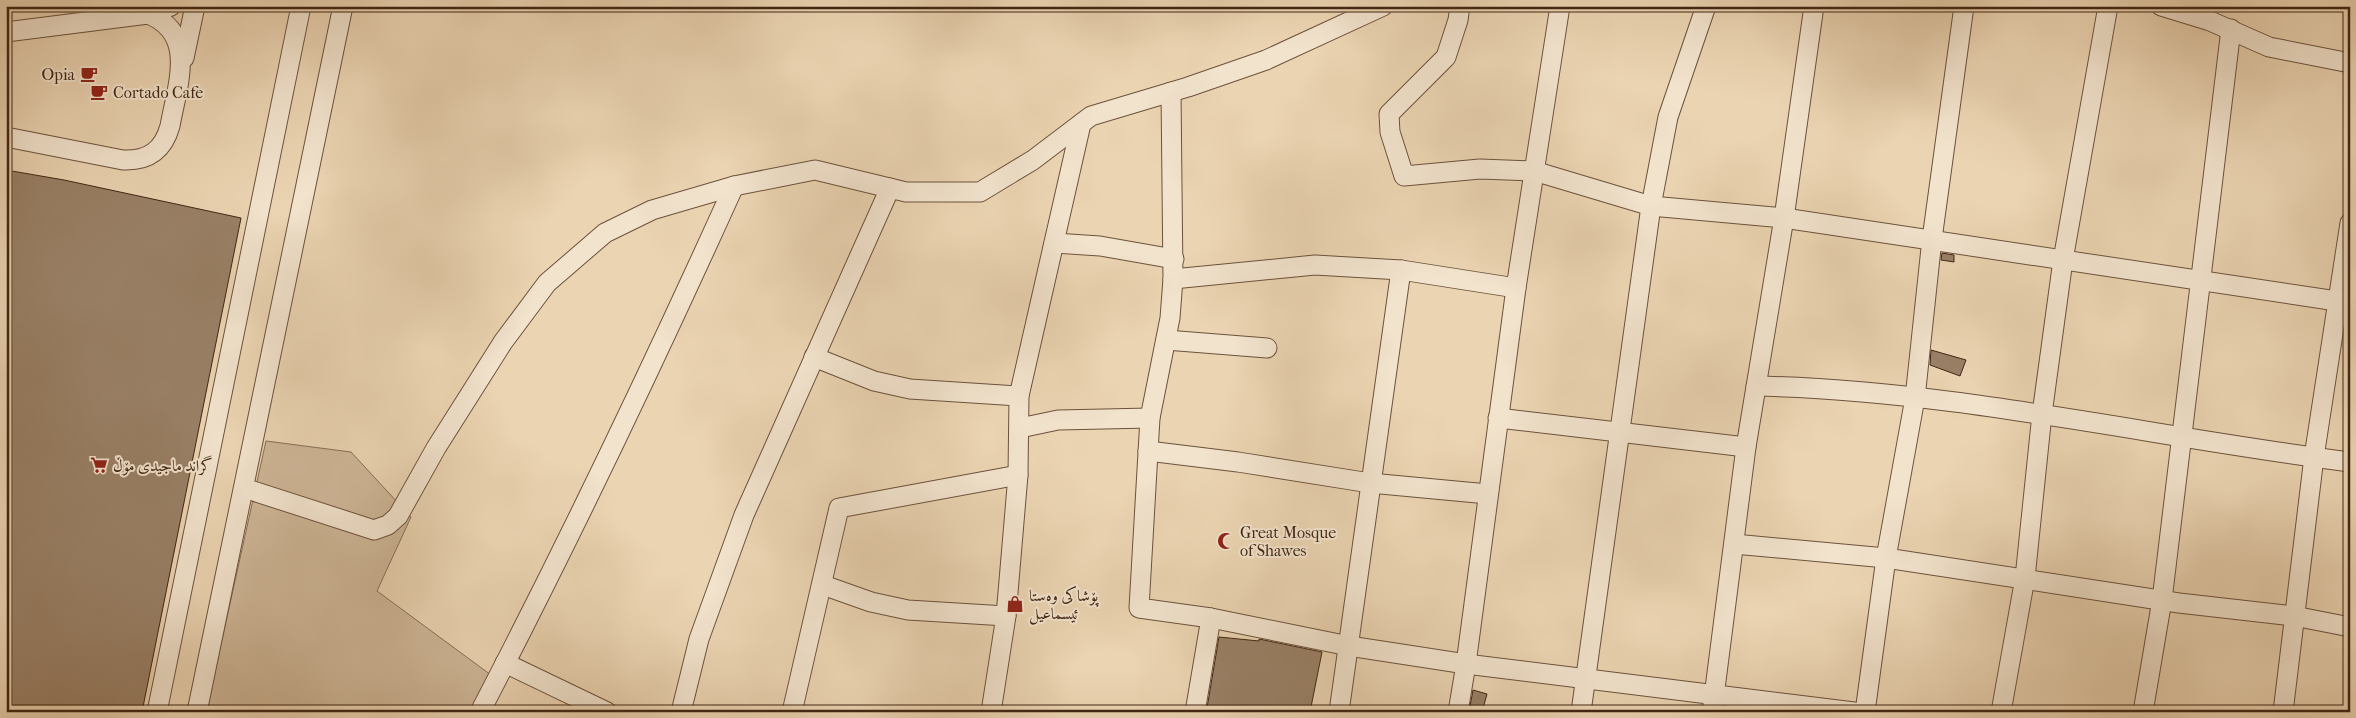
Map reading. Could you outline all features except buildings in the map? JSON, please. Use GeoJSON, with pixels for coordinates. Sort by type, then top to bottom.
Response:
{"type":"FeatureCollection","features":[{"type":"Feature","properties":{"kind":"street"},"geometry":{"type":"LineString","coordinates":[[6,32],[148,14],[171,6]]}},
{"type":"Feature","properties":{"kind":"street"},"geometry":{"type":"LineString","coordinates":[[6,137],[123,160],[146,158],[158,151],[167,136],[181,64],[187,51],[195,6]]}},
{"type":"Feature","properties":{"kind":"street"},"geometry":{"type":"LineString","coordinates":[[157,712],[301,6]]}},
{"type":"Feature","properties":{"kind":"street"},"geometry":{"type":"LineString","coordinates":[[197,712],[343,6]]}},
{"type":"Feature","properties":{"kind":"street"},"geometry":{"type":"LineString","coordinates":[[244,488],[374,530],[388,525],[398,516],[436,448],[503,342],[547,283],[604,234],[652,210],[734,186],[815,170],[906,192],[980,192],[1033,160],[1091,116],[1171,92],[1266,60],[1383,6]]}},
{"type":"Feature","properties":{"kind":"street"},"geometry":{"type":"LineString","coordinates":[[1460,6],[1458,20],[1446,57],[1389,114],[1390,132],[1404,176],[1480,169],[1534,171],[1651,206],[1784,218],[2343,303]]}},
{"type":"Feature","properties":{"kind":"street"},"geometry":{"type":"LineString","coordinates":[[1458,712],[1516,288],[1560,6]]}},
{"type":"Feature","properties":{"kind":"street"},"geometry":{"type":"LineString","coordinates":[[1581,712],[1584,678],[1651,206],[1668,117],[1706,6]]}},
{"type":"Feature","properties":{"kind":"street"},"geometry":{"type":"LineString","coordinates":[[1713,703],[1746,446],[1784,218],[1814,6]]}},
{"type":"Feature","properties":{"kind":"street"},"geometry":{"type":"LineString","coordinates":[[1865,712],[1886,558],[1915,398],[1932,239],[1964,6]]}},
{"type":"Feature","properties":{"kind":"street"},"geometry":{"type":"LineString","coordinates":[[2001,712],[2025,578],[2042,414],[2063,260],[2108,6]]}},
{"type":"Feature","properties":{"kind":"street"},"geometry":{"type":"LineString","coordinates":[[2161,6],[2231,29],[2269,47],[2350,63]]}},
{"type":"Feature","properties":{"kind":"street"},"geometry":{"type":"LineString","coordinates":[[148,14],[159,18],[170,27],[177,38],[181,64]]}},
{"type":"Feature","properties":{"kind":"street"},"geometry":{"type":"LineString","coordinates":[[2143,712],[2162,600],[2231,29]]}},
{"type":"Feature","properties":{"kind":"street"},"geometry":{"type":"LineString","coordinates":[[1171,92],[1173,279],[1166,340],[1150,418],[1139,608],[1211,618],[1349,646],[1466,664],[1584,678],[1713,703],[1854,712]]}},
{"type":"Feature","properties":{"kind":"street"},"geometry":{"type":"LineString","coordinates":[[991,712],[1006,616],[1018,475],[1020,396],[1081,124]]}},
{"type":"Feature","properties":{"kind":"street"},"geometry":{"type":"LineString","coordinates":[[480,712],[585,504],[678,312],[734,186]]}},
{"type":"Feature","properties":{"kind":"street"},"geometry":{"type":"LineString","coordinates":[[681,712],[699,639],[744,515],[890,188]]}},
{"type":"Feature","properties":{"kind":"street"},"geometry":{"type":"LineString","coordinates":[[2284,712],[2314,458],[2343,303],[2350,223]]}},
{"type":"Feature","properties":{"kind":"street"},"geometry":{"type":"LineString","coordinates":[[1054,243],[1100,246],[1174,259]]}},
{"type":"Feature","properties":{"kind":"street"},"geometry":{"type":"LineString","coordinates":[[1173,279],[1315,265],[1401,270],[1516,288]]}},
{"type":"Feature","properties":{"kind":"street"},"geometry":{"type":"LineString","coordinates":[[1339,712],[1401,270]]}},
{"type":"Feature","properties":{"kind":"street"},"geometry":{"type":"LineString","coordinates":[[1166,340],[1266,348]]}},
{"type":"Feature","properties":{"kind":"street"},"geometry":{"type":"LineString","coordinates":[[814,357],[874,381],[910,389],[1020,396]]}},
{"type":"Feature","properties":{"kind":"street"},"geometry":{"type":"LineString","coordinates":[[1756,386],[1803,387],[1915,398],[2042,414],[2314,458],[2350,462]]}},
{"type":"Feature","properties":{"kind":"street"},"geometry":{"type":"LineString","coordinates":[[1020,428],[1058,420],[1150,418]]}},
{"type":"Feature","properties":{"kind":"street"},"geometry":{"type":"LineString","coordinates":[[1498,418],[1746,446]]}},
{"type":"Feature","properties":{"kind":"street"},"geometry":{"type":"LineString","coordinates":[[1148,451],[1238,462],[1370,483],[1488,494]]}},
{"type":"Feature","properties":{"kind":"street"},"geometry":{"type":"LineString","coordinates":[[792,712],[823,585],[839,508],[1018,475]]}},
{"type":"Feature","properties":{"kind":"street"},"geometry":{"type":"LineString","coordinates":[[1734,544],[1886,558],[2162,600],[2294,616],[2350,627]]}},
{"type":"Feature","properties":{"kind":"street"},"geometry":{"type":"LineString","coordinates":[[823,585],[871,602],[908,610],[1006,616]]}},
{"type":"Feature","properties":{"kind":"street"},"geometry":{"type":"LineString","coordinates":[[1195,712],[1211,618]]}},
{"type":"Feature","properties":{"kind":"street"},"geometry":{"type":"LineString","coordinates":[[505,663],[607,712]]}},
{"type":"Feature","properties":{"kind":"shaded area"},"geometry":{"type":"Polygon","coordinates":[[[266,441],[351,452],[411,517],[377,591],[491,675],[475,712],[206,712],[266,441]]]}},
{"type":"Feature","properties":{"kind":"place","name":"Opia"},"geometry":{"type":"Point","coordinates":[89,74]}},
{"type":"Feature","properties":{"kind":"place","name":"Cortado Cafe"},"geometry":{"type":"Point","coordinates":[99,92]}},
{"type":"Feature","properties":{"kind":"place","name":"گراند ماجیدی مۆڵ"},"geometry":{"type":"Point","coordinates":[99,465]}},
{"type":"Feature","properties":{"kind":"place","name":"Great Mosque of Shawes"},"geometry":{"type":"Point","coordinates":[1226,541]}},
{"type":"Feature","properties":{"kind":"place","name":"پۆشاکی وەستا ئیسماعیل"},"geometry":{"type":"Point","coordinates":[1015,604]}}]}
